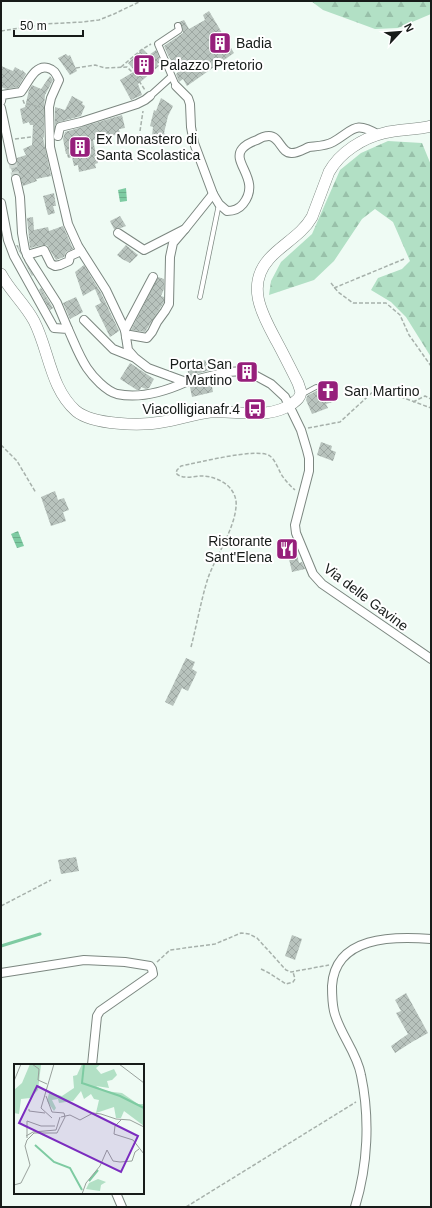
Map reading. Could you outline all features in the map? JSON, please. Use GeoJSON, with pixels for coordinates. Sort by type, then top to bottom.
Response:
{"type":"FeatureCollection","features":[{"type":"Feature","properties":{"kind":"street"},"geometry":{"type":"LineString","coordinates":[[178,26],[179,30],[158,44],[176,86],[188,98],[194,143],[213,194],[219,204],[227,211],[232,211],[241,206],[247,198],[249,192],[249,181],[239,155],[241,150],[249,142],[269,136],[273,137],[288,153],[292,153],[309,147],[332,143],[355,128],[365,128],[379,135]]}},
{"type":"Feature","properties":{"kind":"street"},"geometry":{"type":"LineString","coordinates":[[1,101],[2,95],[21,92],[33,73],[41,68],[44,67],[54,71],[59,80],[51,98],[49,107],[50,147],[68,224],[72,235],[106,290],[126,333],[128,350],[148,368],[186,382]]}},
{"type":"Feature","properties":{"kind":"street"},"geometry":{"type":"LineString","coordinates":[[58,136],[60,127],[81,122],[147,99],[171,76]]}},
{"type":"Feature","properties":{"kind":"street"},"geometry":{"type":"LineString","coordinates":[[1,108],[12,160]]}},
{"type":"Feature","properties":{"kind":"street"},"geometry":{"type":"LineString","coordinates":[[1,274],[34,321],[56,381],[66,399],[78,412],[87,417],[117,423],[145,424],[170,421],[211,412],[270,413],[298,400],[301,392],[298,383],[259,305],[257,285],[263,267],[269,259],[309,223],[325,179],[332,166],[354,146],[371,137],[431,126]]}},
{"type":"Feature","properties":{"kind":"street"},"geometry":{"type":"LineString","coordinates":[[16,179],[20,197],[22,234],[27,255],[57,303],[81,359],[88,369],[108,389],[116,394],[127,395],[152,393],[186,382]]}},
{"type":"Feature","properties":{"kind":"street"},"geometry":{"type":"LineString","coordinates":[[126,333],[147,338],[165,311],[169,304],[170,257],[173,243],[213,194]]}},
{"type":"Feature","properties":{"kind":"street"},"geometry":{"type":"LineString","coordinates":[[1,203],[8,240],[23,274],[54,328],[68,329]]}},
{"type":"Feature","properties":{"kind":"street"},"geometry":{"type":"LineString","coordinates":[[118,232],[144,250],[185,229]]}},
{"type":"Feature","properties":{"kind":"street"},"geometry":{"type":"LineString","coordinates":[[27,255],[44,250],[51,264],[55,266],[69,261],[70,256],[81,251]]}},
{"type":"Feature","properties":{"kind":"street"},"geometry":{"type":"LineString","coordinates":[[126,333],[153,277]]}},
{"type":"Feature","properties":{"kind":"street"},"geometry":{"type":"LineString","coordinates":[[84,320],[113,349],[136,358]]}},
{"type":"Feature","properties":{"kind":"street","name":"Via delle Gavine"},"geometry":{"type":"LineString","coordinates":[[186,382],[227,372],[247,372],[256,374],[271,384],[285,397],[301,430],[309,458],[309,471],[295,525],[296,533],[313,574],[322,584],[431,659]]}},
{"type":"Feature","properties":{"kind":"street"},"geometry":{"type":"LineString","coordinates":[[355,1207],[360,1189],[366,1150],[364,1096],[361,1074],[357,1062],[334,1012],[332,998],[333,980],[337,964],[351,950],[367,942],[418,938],[431,939]]}},
{"type":"Feature","properties":{"kind":"street"},"geometry":{"type":"LineString","coordinates":[[1,973],[84,960],[125,962],[151,967],[153,974],[100,1011],[97,1016],[92,1064]]}},
{"type":"Feature","properties":{"kind":"street"},"geometry":{"type":"LineString","coordinates":[[116,1194],[122,1207]]}},
{"type":"Feature","properties":{"kind":"lane"},"geometry":{"type":"LineString","coordinates":[[200,297],[219,204]]}},
{"type":"Feature","properties":{"kind":"lane"},"geometry":{"type":"LineString","coordinates":[[300,395],[316,387]]}},
{"type":"Feature","properties":{"kind":"path"},"geometry":{"type":"LineString","coordinates":[[1,31],[45,24],[99,20],[141,1]]}},
{"type":"Feature","properties":{"kind":"path"},"geometry":{"type":"LineString","coordinates":[[121,67],[148,46]]}},
{"type":"Feature","properties":{"kind":"path"},"geometry":{"type":"LineString","coordinates":[[76,68],[95,65],[105,68],[127,67],[138,78]]}},
{"type":"Feature","properties":{"kind":"path"},"geometry":{"type":"LineString","coordinates":[[21,92],[24,103],[36,107],[49,107]]}},
{"type":"Feature","properties":{"kind":"path"},"geometry":{"type":"LineString","coordinates":[[140,131],[147,99]]}},
{"type":"Feature","properties":{"kind":"path"},"geometry":{"type":"LineString","coordinates":[[334,288],[404,259]]}},
{"type":"Feature","properties":{"kind":"path"},"geometry":{"type":"LineString","coordinates":[[331,283],[338,292],[353,303],[386,303],[400,315],[409,335],[431,366]]}},
{"type":"Feature","properties":{"kind":"path"},"geometry":{"type":"LineString","coordinates":[[301,430],[340,422],[377,388],[431,408]]}},
{"type":"Feature","properties":{"kind":"path"},"geometry":{"type":"LineString","coordinates":[[413,402],[425,396],[431,399]]}},
{"type":"Feature","properties":{"kind":"path"},"geometry":{"type":"LineString","coordinates":[[1,445],[17,461],[36,493]]}},
{"type":"Feature","properties":{"kind":"path"},"geometry":{"type":"LineString","coordinates":[[191,647],[208,579],[234,519],[236,506],[235,497],[232,490],[222,481],[212,477],[202,476],[181,477],[176,473],[178,467],[224,457],[261,452],[271,457],[282,474],[296,491],[303,492]]}},
{"type":"Feature","properties":{"kind":"path"},"geometry":{"type":"LineString","coordinates":[[1,906],[51,880]]}},
{"type":"Feature","properties":{"kind":"path"},"geometry":{"type":"LineString","coordinates":[[151,967],[170,950],[215,944],[241,933],[249,934],[257,938],[286,970],[293,972],[324,965],[337,964]]}},
{"type":"Feature","properties":{"kind":"path"},"geometry":{"type":"LineString","coordinates":[[261,969],[286,984],[293,982],[295,979],[293,972]]}},
{"type":"Feature","properties":{"kind":"path"},"geometry":{"type":"LineString","coordinates":[[186,1207],[364,1096]]}},
{"type":"Feature","properties":{"kind":"green space"},"geometry":{"type":"Polygon","coordinates":[[[311,1],[431,1],[431,14],[398,28],[375,29],[323,10],[311,1]]]}},
{"type":"Feature","properties":{"kind":"green space"},"geometry":{"type":"Polygon","coordinates":[[[388,141],[422,143],[431,165],[431,357],[406,317],[391,302],[371,290],[378,278],[402,269],[410,261],[393,222],[375,209],[362,219],[334,261],[314,280],[269,295],[271,281],[281,262],[312,234],[340,170],[361,153],[388,141]]]}},
{"type":"Feature","properties":{"kind":"shaded area"},"geometry":{"type":"Polygon","coordinates":[[[126,188],[127,201],[120,202],[118,190],[126,188]]]}},
{"type":"Feature","properties":{"kind":"shaded area"},"geometry":{"type":"Polygon","coordinates":[[[18,531],[24,546],[17,548],[11,534],[18,531]]]}},
{"type":"Feature","properties":{"kind":"building"},"geometry":{"type":"Polygon","coordinates":[[[209,11],[234,53],[187,86],[183,79],[179,82],[176,74],[178,72],[164,46],[183,33],[182,25],[179,22],[184,20],[189,29],[205,20],[203,15],[209,11]]]}},
{"type":"Feature","properties":{"kind":"building","name":"Palazzo Pretorio"},"geometry":{"type":"Polygon","coordinates":[[[143,49],[149,55],[156,50],[161,62],[157,64],[159,66],[138,84],[142,95],[131,100],[120,80],[135,71],[128,63],[143,49]]]}},
{"type":"Feature","properties":{"kind":"building"},"geometry":{"type":"Polygon","coordinates":[[[66,54],[68,56],[70,55],[77,71],[70,75],[58,58],[66,54]]]}},
{"type":"Feature","properties":{"kind":"building"},"geometry":{"type":"Polygon","coordinates":[[[1,66],[13,71],[15,67],[22,70],[26,74],[18,87],[6,89],[1,87],[1,66]]]}},
{"type":"Feature","properties":{"kind":"building"},"geometry":{"type":"Polygon","coordinates":[[[50,76],[53,80],[45,95],[43,138],[51,176],[36,179],[37,181],[23,186],[20,175],[13,175],[10,165],[16,164],[17,158],[26,155],[23,149],[32,145],[33,125],[30,125],[29,122],[23,124],[20,109],[25,107],[29,90],[32,85],[41,89],[50,76]]]}},
{"type":"Feature","properties":{"kind":"building"},"geometry":{"type":"Polygon","coordinates":[[[72,96],[83,102],[82,104],[85,106],[81,116],[59,122],[55,125],[55,107],[65,110],[72,96]]]}},
{"type":"Feature","properties":{"kind":"building"},"geometry":{"type":"Polygon","coordinates":[[[161,98],[173,106],[168,116],[164,133],[166,135],[161,145],[155,143],[156,139],[152,136],[153,127],[150,126],[154,110],[156,111],[161,98]]]}},
{"type":"Feature","properties":{"kind":"building","name":"Ex Monastero di Santa Scolastica"},"geometry":{"type":"Polygon","coordinates":[[[122,115],[125,128],[119,129],[120,134],[93,140],[98,163],[95,164],[96,168],[79,172],[78,165],[74,166],[72,157],[68,158],[66,154],[63,139],[65,132],[122,115]]]}},
{"type":"Feature","properties":{"kind":"building"},"geometry":{"type":"Polygon","coordinates":[[[54,193],[56,206],[53,206],[55,213],[48,215],[43,196],[54,193]]]}},
{"type":"Feature","properties":{"kind":"building"},"geometry":{"type":"Polygon","coordinates":[[[120,216],[126,226],[114,229],[110,221],[120,216]]]}},
{"type":"Feature","properties":{"kind":"building"},"geometry":{"type":"Polygon","coordinates":[[[33,217],[34,230],[48,227],[49,231],[63,226],[73,249],[66,252],[64,257],[56,260],[47,245],[30,248],[27,218],[33,217]]]}},
{"type":"Feature","properties":{"kind":"building"},"geometry":{"type":"Polygon","coordinates":[[[16,245],[18,245],[22,256],[16,245]]]}},
{"type":"Feature","properties":{"kind":"building"},"geometry":{"type":"Polygon","coordinates":[[[126,245],[138,255],[130,263],[117,255],[126,245]]]}},
{"type":"Feature","properties":{"kind":"building"},"geometry":{"type":"Polygon","coordinates":[[[23,259],[33,275],[32,276],[23,259]]]}},
{"type":"Feature","properties":{"kind":"building"},"geometry":{"type":"Polygon","coordinates":[[[84,265],[101,293],[119,331],[110,337],[95,306],[101,303],[95,289],[83,296],[75,272],[84,265]]]}},
{"type":"Feature","properties":{"kind":"building"},"geometry":{"type":"Polygon","coordinates":[[[158,277],[164,279],[164,289],[161,296],[164,297],[164,302],[145,332],[131,330],[158,277]]]}},
{"type":"Feature","properties":{"kind":"building"},"geometry":{"type":"Polygon","coordinates":[[[41,288],[53,308],[50,310],[39,290],[41,288]]]}},
{"type":"Feature","properties":{"kind":"building"},"geometry":{"type":"Polygon","coordinates":[[[76,297],[83,312],[70,319],[63,303],[76,297]]]}},
{"type":"Feature","properties":{"kind":"building"},"geometry":{"type":"Polygon","coordinates":[[[205,360],[211,370],[189,376],[187,368],[205,360]]]}},
{"type":"Feature","properties":{"kind":"building"},"geometry":{"type":"Polygon","coordinates":[[[130,363],[154,379],[149,388],[146,389],[141,387],[140,390],[137,390],[120,379],[130,363]]]}},
{"type":"Feature","properties":{"kind":"building"},"geometry":{"type":"Polygon","coordinates":[[[325,381],[338,395],[338,399],[326,404],[328,408],[312,414],[306,400],[307,396],[318,390],[319,386],[325,381]]]}},
{"type":"Feature","properties":{"kind":"building"},"geometry":{"type":"Polygon","coordinates":[[[211,382],[213,392],[192,397],[190,387],[211,382]]]}},
{"type":"Feature","properties":{"kind":"building"},"geometry":{"type":"Polygon","coordinates":[[[321,442],[332,446],[331,450],[336,452],[333,461],[317,455],[321,442]]]}},
{"type":"Feature","properties":{"kind":"building"},"geometry":{"type":"Polygon","coordinates":[[[55,491],[58,500],[64,498],[69,510],[63,512],[66,521],[51,526],[41,497],[55,491]]]}},
{"type":"Feature","properties":{"kind":"building"},"geometry":{"type":"Polygon","coordinates":[[[293,539],[299,563],[302,562],[305,569],[292,572],[285,541],[293,539]]]}},
{"type":"Feature","properties":{"kind":"building"},"geometry":{"type":"Polygon","coordinates":[[[186,658],[195,662],[192,669],[197,672],[188,691],[182,688],[173,706],[165,702],[186,658]]]}},
{"type":"Feature","properties":{"kind":"building"},"geometry":{"type":"Polygon","coordinates":[[[76,857],[79,871],[61,874],[58,860],[76,857]]]}},
{"type":"Feature","properties":{"kind":"building"},"geometry":{"type":"Polygon","coordinates":[[[292,935],[302,939],[295,960],[285,956],[292,935]]]}},
{"type":"Feature","properties":{"kind":"building"},"geometry":{"type":"Polygon","coordinates":[[[406,993],[428,1033],[395,1053],[391,1046],[408,1034],[396,1013],[401,1011],[395,1000],[406,993]]]}},
{"type":"Feature","properties":{"kind":"waterway"},"geometry":{"type":"LineString","coordinates":[[1,946],[40,934]]}},
{"type":"Feature","properties":{"kind":"tunnel"},"geometry":{"type":"LineString","coordinates":[[12,160],[16,179]]}},
{"type":"Feature","properties":{"kind":"place","name":"Badia"},"geometry":{"type":"Point","coordinates":[220,43]}},
{"type":"Feature","properties":{"kind":"place","name":"Palazzo Pretorio"},"geometry":{"type":"Point","coordinates":[144,65]}},
{"type":"Feature","properties":{"kind":"place","name":"Ex Monastero di Santa Scolastica"},"geometry":{"type":"Point","coordinates":[80,147]}},
{"type":"Feature","properties":{"kind":"place","name":"Porta San Martino"},"geometry":{"type":"Point","coordinates":[247,372]}},
{"type":"Feature","properties":{"kind":"place","name":"San Martino"},"geometry":{"type":"Point","coordinates":[328,391]}},
{"type":"Feature","properties":{"kind":"place","name":"Viacolligianafr.4"},"geometry":{"type":"Point","coordinates":[255,409]}},
{"type":"Feature","properties":{"kind":"place","name":"Ristorante Sant'Elena"},"geometry":{"type":"Point","coordinates":[287,549]}}]}
